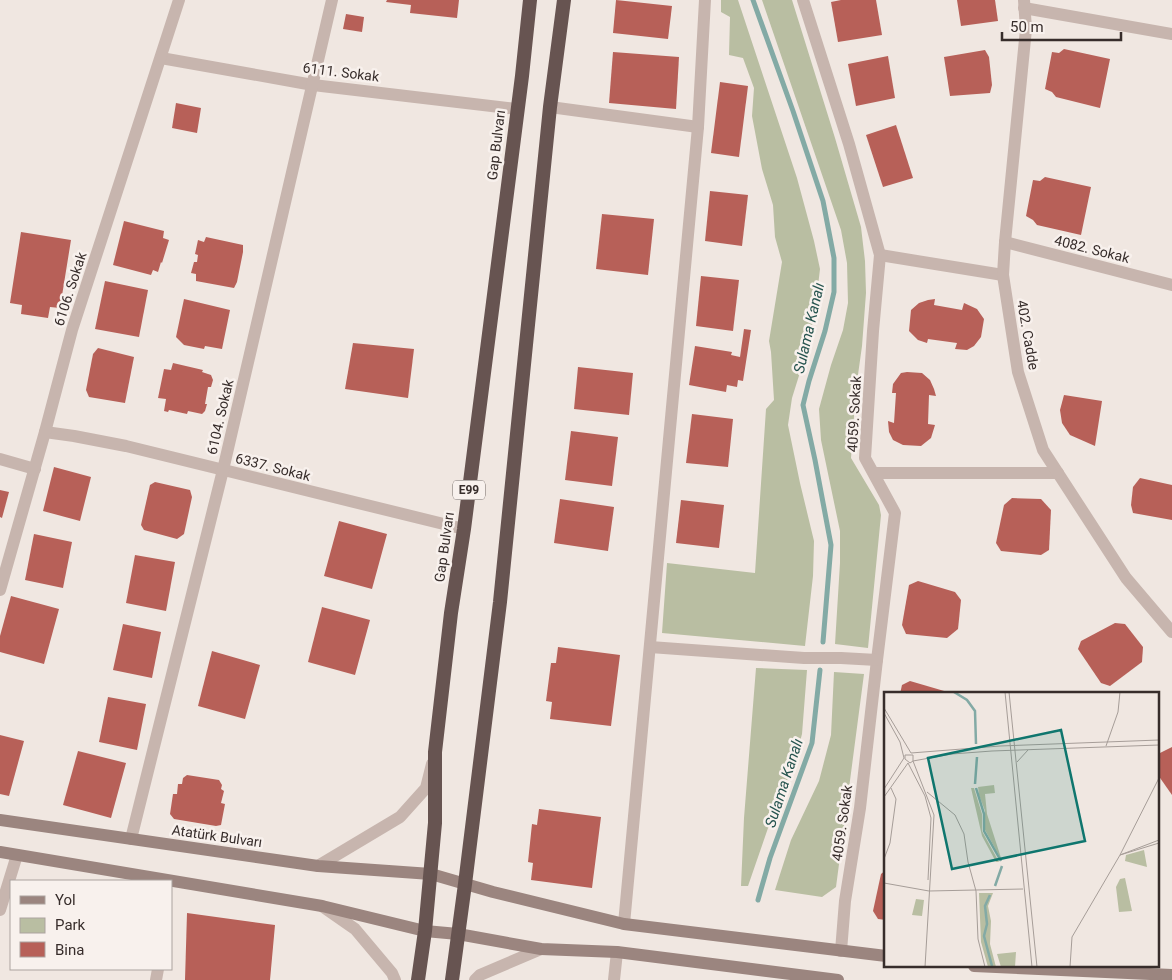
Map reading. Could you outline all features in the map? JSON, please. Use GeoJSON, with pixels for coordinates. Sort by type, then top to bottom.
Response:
{"type":"FeatureCollection","features":[{"type":"Feature","properties":{"kind":"highway","name":"Gap Bulvarı"},"geometry":{"type":"LineString","coordinates":[[418,980],[436,823],[435,752],[451,613],[464,529],[518,109],[530,0]]}},
{"type":"Feature","properties":{"kind":"highway"},"geometry":{"type":"LineString","coordinates":[[452,980],[500,602],[550,107],[564,0]]}},
{"type":"Feature","properties":{"kind":"main road","name":"Atatürk Bulvarı"},"geometry":{"type":"LineString","coordinates":[[0,820],[318,866],[431,874],[624,924],[884,956]]}},
{"type":"Feature","properties":{"kind":"main road"},"geometry":{"type":"LineString","coordinates":[[0,852],[163,880]]}},
{"type":"Feature","properties":{"kind":"main road"},"geometry":{"type":"LineString","coordinates":[[172,881],[322,906],[425,931],[458,934],[541,949],[617,952],[838,980]]}},
{"type":"Feature","properties":{"kind":"main road"},"geometry":{"type":"LineString","coordinates":[[1018,968],[1172,975]]}},
{"type":"Feature","properties":{"kind":"street","name":"6106. Sokak"},"geometry":{"type":"LineString","coordinates":[[0,590],[46,432],[72,330],[179,0]]}},
{"type":"Feature","properties":{"kind":"street","name":"6104. Sokak"},"geometry":{"type":"LineString","coordinates":[[131,839],[223,470],[332,0]]}},
{"type":"Feature","properties":{"kind":"street"},"geometry":{"type":"LineString","coordinates":[[624,924],[698,127],[705,0]]}},
{"type":"Feature","properties":{"kind":"street","name":"4059. Sokak"},"geometry":{"type":"LineString","coordinates":[[803,0],[849,144],[880,255],[873,331],[866,458],[895,512],[860,808],[845,901],[841,951]]}},
{"type":"Feature","properties":{"kind":"street"},"geometry":{"type":"LineString","coordinates":[[1024,4],[1172,34]]}},
{"type":"Feature","properties":{"kind":"street","name":"402. Cadde"},"geometry":{"type":"LineString","coordinates":[[1024,4],[1026,29],[1003,275],[1018,372],[1043,450],[1126,578],[1172,632]]}},
{"type":"Feature","properties":{"kind":"street","name":"6111. Sokak"},"geometry":{"type":"LineString","coordinates":[[161,58],[313,84],[518,109]]}},
{"type":"Feature","properties":{"kind":"street"},"geometry":{"type":"LineString","coordinates":[[550,107],[698,127]]}},
{"type":"Feature","properties":{"kind":"street","name":"4082. Sokak"},"geometry":{"type":"LineString","coordinates":[[1005,242],[1172,285]]}},
{"type":"Feature","properties":{"kind":"street"},"geometry":{"type":"LineString","coordinates":[[880,255],[1003,275]]}},
{"type":"Feature","properties":{"kind":"street","name":"6337. Sokak"},"geometry":{"type":"LineString","coordinates":[[46,432],[126,446],[464,529]]}},
{"type":"Feature","properties":{"kind":"street"},"geometry":{"type":"LineString","coordinates":[[0,459],[35,469]]}},
{"type":"Feature","properties":{"kind":"street"},"geometry":{"type":"LineString","coordinates":[[874,473],[1058,473]]}},
{"type":"Feature","properties":{"kind":"street"},"geometry":{"type":"LineString","coordinates":[[650,648],[804,658],[876,660]]}},
{"type":"Feature","properties":{"kind":"street"},"geometry":{"type":"LineString","coordinates":[[318,866],[400,816],[426,788],[435,752]]}},
{"type":"Feature","properties":{"kind":"street"},"geometry":{"type":"LineString","coordinates":[[0,910],[17,855]]}},
{"type":"Feature","properties":{"kind":"street"},"geometry":{"type":"LineString","coordinates":[[322,906],[355,929],[392,973],[395,980]]}},
{"type":"Feature","properties":{"kind":"street"},"geometry":{"type":"LineString","coordinates":[[475,980],[480,975],[541,949]]}},
{"type":"Feature","properties":{"kind":"street"},"geometry":{"type":"LineString","coordinates":[[614,980],[617,952]]}},
{"type":"Feature","properties":{"kind":"green space"},"geometry":{"type":"Polygon","coordinates":[[[721,0],[738,0],[797,178],[820,269],[815,311],[807,350],[792,398],[788,425],[814,541],[813,576],[805,646],[662,633],[667,563],[755,573],[766,409],[774,400],[769,341],[782,262],[775,237],[773,205],[762,169],[752,116],[754,88],[743,58],[729,55],[730,17],[721,12],[721,0]]]}},
{"type":"Feature","properties":{"kind":"green space"},"geometry":{"type":"Polygon","coordinates":[[[762,0],[792,0],[861,227],[866,293],[851,458],[879,505],[881,515],[868,648],[835,644],[840,531],[821,440],[819,409],[843,330],[848,303],[847,263],[841,230],[762,0]]]}},
{"type":"Feature","properties":{"kind":"green space"},"geometry":{"type":"Polygon","coordinates":[[[756,668],[807,670],[802,734],[793,768],[777,802],[748,886],[741,886],[744,818],[756,668]]]}},
{"type":"Feature","properties":{"kind":"green space"},"geometry":{"type":"Polygon","coordinates":[[[834,672],[864,674],[836,887],[822,897],[775,890],[791,840],[819,781],[831,735],[834,672]]]}},
{"type":"Feature","properties":{"kind":"building"},"geometry":{"type":"Polygon","coordinates":[[[387,0],[459,0],[457,18],[410,13],[411,5],[386,2],[387,0]]]}},
{"type":"Feature","properties":{"kind":"building"},"geometry":{"type":"Polygon","coordinates":[[[616,0],[672,6],[668,39],[613,33],[616,0]]]}},
{"type":"Feature","properties":{"kind":"building"},"geometry":{"type":"Polygon","coordinates":[[[841,0],[876,0],[882,35],[838,42],[831,2],[841,0]]]}},
{"type":"Feature","properties":{"kind":"building"},"geometry":{"type":"Polygon","coordinates":[[[957,0],[995,0],[998,21],[961,26],[957,0]]]}},
{"type":"Feature","properties":{"kind":"building"},"geometry":{"type":"Polygon","coordinates":[[[346,14],[364,17],[362,32],[343,29],[346,14]]]}},
{"type":"Feature","properties":{"kind":"building"},"geometry":{"type":"Polygon","coordinates":[[[1064,49],[1110,59],[1100,108],[1056,97],[1052,92],[1045,89],[1052,52],[1059,53],[1064,49]]]}},
{"type":"Feature","properties":{"kind":"building"},"geometry":{"type":"Polygon","coordinates":[[[985,50],[989,57],[992,85],[990,93],[950,96],[944,57],[985,50]]]}},
{"type":"Feature","properties":{"kind":"building"},"geometry":{"type":"Polygon","coordinates":[[[613,52],[679,57],[676,109],[609,103],[613,52]]]}},
{"type":"Feature","properties":{"kind":"building"},"geometry":{"type":"Polygon","coordinates":[[[888,56],[895,98],[856,106],[848,64],[888,56]]]}},
{"type":"Feature","properties":{"kind":"building"},"geometry":{"type":"Polygon","coordinates":[[[720,82],[748,86],[739,157],[711,153],[720,82]]]}},
{"type":"Feature","properties":{"kind":"building"},"geometry":{"type":"Polygon","coordinates":[[[176,103],[201,108],[197,133],[172,128],[176,103]]]}},
{"type":"Feature","properties":{"kind":"building"},"geometry":{"type":"Polygon","coordinates":[[[896,125],[913,178],[883,187],[866,135],[896,125]]]}},
{"type":"Feature","properties":{"kind":"building"},"geometry":{"type":"Polygon","coordinates":[[[1045,177],[1091,187],[1081,235],[1037,225],[1026,216],[1033,180],[1040,181],[1045,177]]]}},
{"type":"Feature","properties":{"kind":"building"},"geometry":{"type":"Polygon","coordinates":[[[710,191],[748,195],[742,246],[705,241],[710,191]]]}},
{"type":"Feature","properties":{"kind":"building"},"geometry":{"type":"Polygon","coordinates":[[[602,214],[654,219],[648,275],[596,269],[602,214]]]}},
{"type":"Feature","properties":{"kind":"building"},"geometry":{"type":"Polygon","coordinates":[[[124,221],[164,231],[163,238],[169,240],[158,272],[153,270],[151,275],[113,265],[124,221]]]}},
{"type":"Feature","properties":{"kind":"building"},"geometry":{"type":"Polygon","coordinates":[[[21,232],[71,240],[60,308],[50,307],[48,318],[21,314],[22,305],[10,303],[21,232]]]}},
{"type":"Feature","properties":{"kind":"building"},"geometry":{"type":"Polygon","coordinates":[[[206,237],[243,245],[237,282],[234,288],[196,281],[196,274],[191,273],[194,262],[197,262],[198,255],[195,254],[198,240],[204,242],[206,237]]]}},
{"type":"Feature","properties":{"kind":"building"},"geometry":{"type":"Polygon","coordinates":[[[701,276],[739,280],[733,331],[696,326],[701,276]]]}},
{"type":"Feature","properties":{"kind":"building"},"geometry":{"type":"Polygon","coordinates":[[[105,281],[148,290],[139,337],[95,329],[105,281]]]}},
{"type":"Feature","properties":{"kind":"building"},"geometry":{"type":"Polygon","coordinates":[[[184,299],[230,310],[222,349],[205,346],[204,349],[184,345],[176,337],[184,299]]]}},
{"type":"Feature","properties":{"kind":"building"},"geometry":{"type":"Polygon","coordinates":[[[935,299],[934,305],[962,310],[964,303],[977,309],[984,319],[981,337],[974,346],[967,350],[955,349],[957,343],[928,339],[927,343],[918,340],[909,331],[911,310],[919,303],[935,299]]]}},
{"type":"Feature","properties":{"kind":"building"},"geometry":{"type":"Polygon","coordinates":[[[744,329],[751,330],[743,381],[738,380],[737,387],[727,385],[726,392],[689,385],[695,346],[732,352],[731,355],[740,357],[744,329]]]}},
{"type":"Feature","properties":{"kind":"building"},"geometry":{"type":"Polygon","coordinates":[[[353,343],[414,349],[408,398],[345,389],[353,343]]]}},
{"type":"Feature","properties":{"kind":"building"},"geometry":{"type":"Polygon","coordinates":[[[98,348],[134,357],[125,403],[89,397],[86,390],[93,354],[98,348]]]}},
{"type":"Feature","properties":{"kind":"building"},"geometry":{"type":"Polygon","coordinates":[[[173,363],[203,370],[202,372],[211,375],[213,380],[211,387],[208,387],[205,404],[207,404],[202,414],[188,411],[187,414],[169,410],[168,412],[164,411],[166,399],[158,398],[164,369],[171,370],[173,363]]]}},
{"type":"Feature","properties":{"kind":"building"},"geometry":{"type":"Polygon","coordinates":[[[578,367],[633,373],[629,415],[574,409],[578,367]]]}},
{"type":"Feature","properties":{"kind":"building"},"geometry":{"type":"Polygon","coordinates":[[[901,373],[922,373],[930,380],[936,396],[929,395],[928,424],[935,425],[931,438],[921,446],[903,445],[893,440],[889,432],[888,421],[894,423],[896,393],[892,393],[893,384],[901,373]]]}},
{"type":"Feature","properties":{"kind":"building"},"geometry":{"type":"Polygon","coordinates":[[[1064,395],[1102,401],[1095,446],[1070,435],[1062,423],[1060,410],[1064,395]]]}},
{"type":"Feature","properties":{"kind":"building"},"geometry":{"type":"Polygon","coordinates":[[[692,414],[733,419],[728,467],[686,463],[692,414]]]}},
{"type":"Feature","properties":{"kind":"building"},"geometry":{"type":"Polygon","coordinates":[[[571,431],[618,437],[612,486],[565,480],[571,431]]]}},
{"type":"Feature","properties":{"kind":"building"},"geometry":{"type":"Polygon","coordinates":[[[54,467],[91,477],[80,521],[43,511],[54,467]]]}},
{"type":"Feature","properties":{"kind":"building"},"geometry":{"type":"Polygon","coordinates":[[[1140,478],[1172,485],[1172,520],[1133,513],[1131,505],[1133,487],[1140,478]]]}},
{"type":"Feature","properties":{"kind":"building"},"geometry":{"type":"Polygon","coordinates":[[[155,482],[190,490],[192,497],[184,534],[177,539],[144,530],[141,525],[150,485],[155,482]]]}},
{"type":"Feature","properties":{"kind":"building"},"geometry":{"type":"Polygon","coordinates":[[[0,490],[9,492],[2,518],[0,517],[0,490]]]}},
{"type":"Feature","properties":{"kind":"building"},"geometry":{"type":"Polygon","coordinates":[[[1012,498],[1041,499],[1051,510],[1049,550],[1041,555],[1001,551],[996,543],[1004,505],[1012,498]]]}},
{"type":"Feature","properties":{"kind":"building"},"geometry":{"type":"Polygon","coordinates":[[[560,499],[614,507],[608,551],[554,543],[560,499]]]}},
{"type":"Feature","properties":{"kind":"building"},"geometry":{"type":"Polygon","coordinates":[[[681,500],[724,505],[719,548],[676,543],[681,500]]]}},
{"type":"Feature","properties":{"kind":"building"},"geometry":{"type":"Polygon","coordinates":[[[339,521],[387,534],[372,589],[324,576],[339,521]]]}},
{"type":"Feature","properties":{"kind":"building"},"geometry":{"type":"Polygon","coordinates":[[[34,534],[72,542],[63,588],[25,580],[34,534]]]}},
{"type":"Feature","properties":{"kind":"building"},"geometry":{"type":"Polygon","coordinates":[[[135,555],[175,562],[166,611],[126,603],[135,555]]]}},
{"type":"Feature","properties":{"kind":"building"},"geometry":{"type":"Polygon","coordinates":[[[918,581],[955,592],[961,600],[958,629],[947,638],[906,634],[902,625],[909,585],[918,581]]]}},
{"type":"Feature","properties":{"kind":"building"},"geometry":{"type":"Polygon","coordinates":[[[11,596],[59,609],[44,664],[0,652],[0,636],[11,596]]]}},
{"type":"Feature","properties":{"kind":"building"},"geometry":{"type":"Polygon","coordinates":[[[322,607],[370,620],[355,675],[308,662],[322,607]]]}},
{"type":"Feature","properties":{"kind":"building"},"geometry":{"type":"Polygon","coordinates":[[[1115,623],[1125,624],[1143,647],[1142,662],[1110,686],[1101,683],[1078,649],[1081,641],[1115,623]]]}},
{"type":"Feature","properties":{"kind":"building"},"geometry":{"type":"Polygon","coordinates":[[[123,624],[161,632],[152,678],[113,670],[123,624]]]}},
{"type":"Feature","properties":{"kind":"building"},"geometry":{"type":"Polygon","coordinates":[[[558,647],[620,655],[611,726],[550,719],[552,702],[546,701],[551,663],[556,663],[558,647]]]}},
{"type":"Feature","properties":{"kind":"building"},"geometry":{"type":"Polygon","coordinates":[[[212,651],[260,665],[245,719],[198,706],[212,651]]]}},
{"type":"Feature","properties":{"kind":"building"},"geometry":{"type":"Polygon","coordinates":[[[910,681],[948,692],[900,692],[902,685],[910,681]]]}},
{"type":"Feature","properties":{"kind":"building"},"geometry":{"type":"Polygon","coordinates":[[[108,697],[146,704],[137,750],[99,742],[108,697]]]}},
{"type":"Feature","properties":{"kind":"building"},"geometry":{"type":"Polygon","coordinates":[[[0,735],[24,741],[9,796],[0,794],[0,735]]]}},
{"type":"Feature","properties":{"kind":"building"},"geometry":{"type":"Polygon","coordinates":[[[1172,747],[1172,795],[1160,778],[1160,753],[1172,747]]]}},
{"type":"Feature","properties":{"kind":"building"},"geometry":{"type":"Polygon","coordinates":[[[78,751],[126,763],[111,818],[63,805],[78,751]]]}},
{"type":"Feature","properties":{"kind":"building"},"geometry":{"type":"Polygon","coordinates":[[[187,775],[219,780],[222,785],[221,789],[224,791],[221,803],[225,804],[221,825],[216,826],[174,819],[170,814],[173,794],[177,794],[178,784],[182,784],[183,778],[187,775]]]}},
{"type":"Feature","properties":{"kind":"building"},"geometry":{"type":"Polygon","coordinates":[[[539,809],[601,817],[592,888],[531,880],[533,863],[528,862],[532,824],[537,825],[539,809]]]}},
{"type":"Feature","properties":{"kind":"building"},"geometry":{"type":"Polygon","coordinates":[[[884,872],[884,920],[878,919],[873,911],[881,874],[884,872]]]}},
{"type":"Feature","properties":{"kind":"building"},"geometry":{"type":"Polygon","coordinates":[[[187,913],[275,925],[270,980],[185,980],[187,913]]]}},
{"type":"Feature","properties":{"kind":"waterway","name":"Sulama Kanalı"},"geometry":{"type":"LineString","coordinates":[[753,0],[823,201],[834,258],[834,292],[825,331],[803,405],[831,545],[823,642]]}},
{"type":"Feature","properties":{"kind":"waterway","name":"Sulama Kanalı"},"geometry":{"type":"LineString","coordinates":[[758,900],[770,858],[812,743],[820,670]]}}]}
